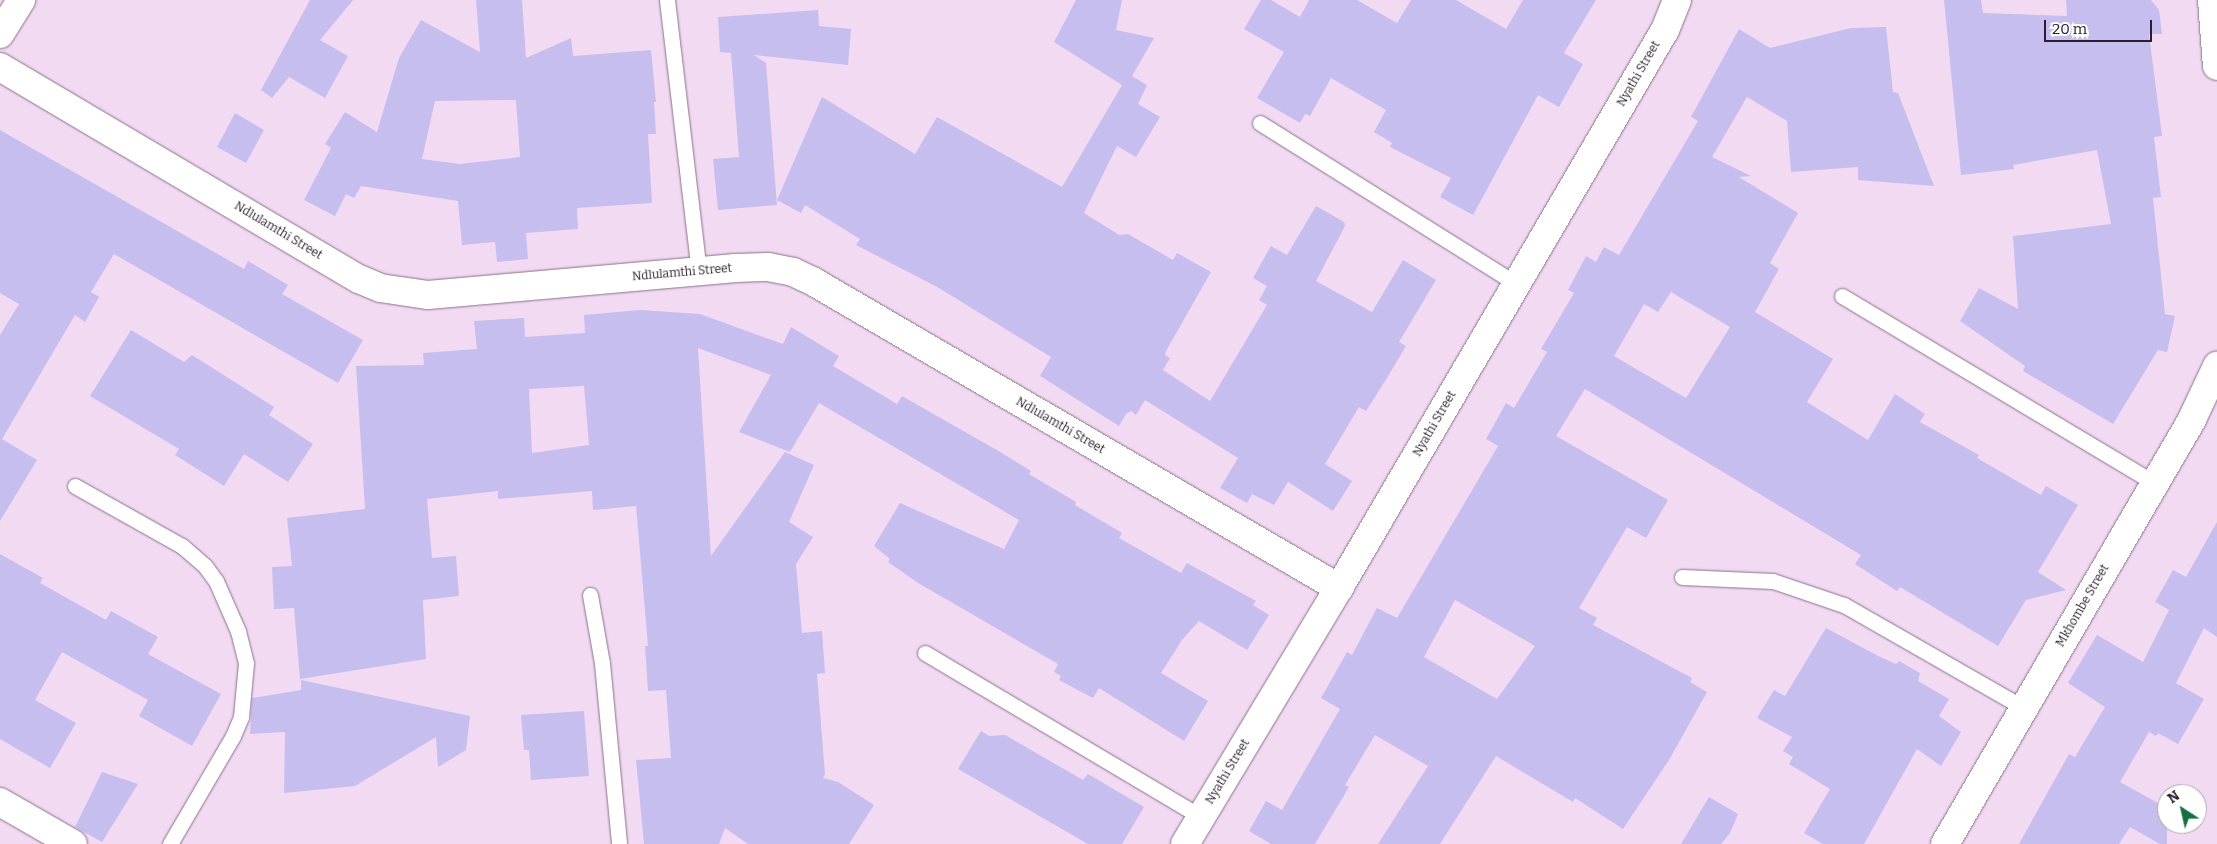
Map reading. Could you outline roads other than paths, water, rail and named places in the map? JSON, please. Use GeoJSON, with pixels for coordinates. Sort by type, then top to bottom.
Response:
{"type":"FeatureCollection","features":[{"type":"Feature","properties":{"kind":"street"},"geometry":{"type":"LineString","coordinates":[[0,34],[21,0]]}},
{"type":"Feature","properties":{"kind":"street","name":"Nyathi Street"},"geometry":{"type":"LineString","coordinates":[[1185,844],[1339,588],[1517,284],[1665,30],[1677,0]]}},
{"type":"Feature","properties":{"kind":"street"},"geometry":{"type":"LineString","coordinates":[[2212,0],[2217,66]]}},
{"type":"Feature","properties":{"kind":"street","name":"Ndlulamthi Street"},"geometry":{"type":"LineString","coordinates":[[0,66],[358,280],[380,288],[428,295],[699,271],[768,267],[793,272],[814,282],[1339,588]]}},
{"type":"Feature","properties":{"kind":"street","name":"Mkhombe Street"},"geometry":{"type":"LineString","coordinates":[[1945,844],[2192,419],[2217,366]]}},
{"type":"Feature","properties":{"kind":"street"},"geometry":{"type":"LineString","coordinates":[[0,802],[73,844]]}},
{"type":"Feature","properties":{"kind":"lane"},"geometry":{"type":"LineString","coordinates":[[667,0],[699,271]]}},
{"type":"Feature","properties":{"kind":"lane"},"geometry":{"type":"LineString","coordinates":[[1260,123],[1517,284]]}},
{"type":"Feature","properties":{"kind":"lane"},"geometry":{"type":"LineString","coordinates":[[1842,296],[2155,483]]}},
{"type":"Feature","properties":{"kind":"lane"},"geometry":{"type":"LineString","coordinates":[[75,486],[190,552],[216,581],[238,631],[246,663],[241,717],[233,736],[170,844]]}},
{"type":"Feature","properties":{"kind":"lane"},"geometry":{"type":"LineString","coordinates":[[1682,577],[1773,581],[1844,605],[2024,708]]}},
{"type":"Feature","properties":{"kind":"lane"},"geometry":{"type":"LineString","coordinates":[[590,595],[601,655],[619,844]]}},
{"type":"Feature","properties":{"kind":"lane"},"geometry":{"type":"LineString","coordinates":[[925,653],[1201,817]]}}]}
